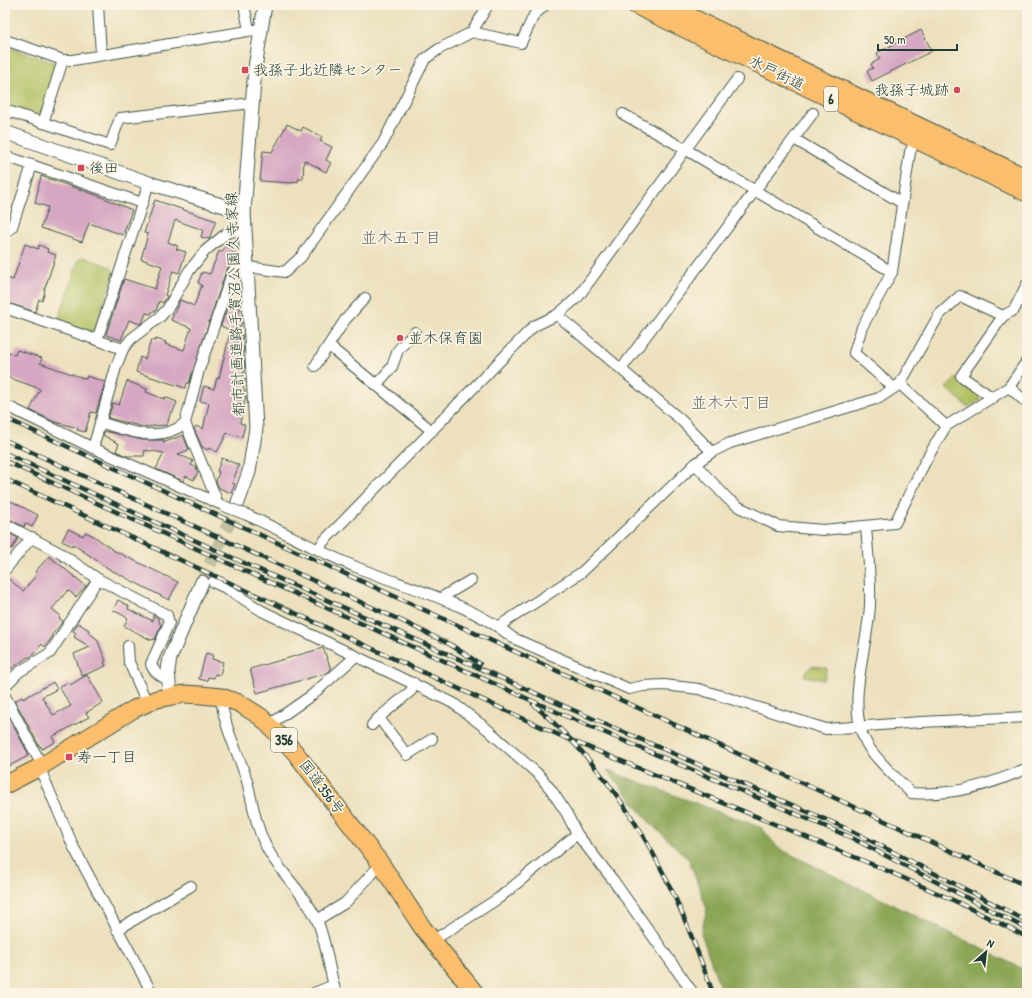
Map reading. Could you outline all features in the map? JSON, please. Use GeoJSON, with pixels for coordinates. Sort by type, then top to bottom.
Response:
{"type":"FeatureCollection","features":[{"type":"Feature","properties":{"kind":"highway","name":"水戸街道"},"geometry":{"type":"LineString","coordinates":[[635,5],[918,134],[1027,178]]}},
{"type":"Feature","properties":{"kind":"highway","name":"水戸街道"},"geometry":{"type":"LineString","coordinates":[[666,5],[918,134],[1027,193]]}},
{"type":"Feature","properties":{"kind":"highway","name":"国道356号"},"geometry":{"type":"LineString","coordinates":[[5,785],[40,767],[120,716],[146,703],[169,688],[184,694],[220,697],[239,703],[252,711],[269,725],[294,751],[381,864],[432,941],[475,993]]}},
{"type":"Feature","properties":{"kind":"street"},"geometry":{"type":"LineString","coordinates":[[98,5],[101,54]]}},
{"type":"Feature","properties":{"kind":"street"},"geometry":{"type":"LineString","coordinates":[[5,40],[63,60],[73,60],[101,54],[255,29],[244,5]]}},
{"type":"Feature","properties":{"kind":"street","name":"都市計画道路手賀沼公園久寺家線"},"geometry":{"type":"LineString","coordinates":[[230,505],[249,472],[256,428],[244,212],[252,103],[255,29],[265,5]]}},
{"type":"Feature","properties":{"kind":"street"},"geometry":{"type":"LineString","coordinates":[[248,267],[285,272],[301,257],[383,143],[425,58],[472,32],[488,5]]}},
{"type":"Feature","properties":{"kind":"street"},"geometry":{"type":"LineString","coordinates":[[472,32],[521,43],[534,14],[545,5]]}},
{"type":"Feature","properties":{"kind":"street"},"geometry":{"type":"LineString","coordinates":[[43,122],[63,60]]}},
{"type":"Feature","properties":{"kind":"street"},"geometry":{"type":"LineString","coordinates":[[320,549],[323,542],[534,326],[557,315],[578,297],[737,79]]}},
{"type":"Feature","properties":{"kind":"street"},"geometry":{"type":"LineString","coordinates":[[5,110],[110,145],[120,118],[252,103]]}},
{"type":"Feature","properties":{"kind":"street"},"geometry":{"type":"LineString","coordinates":[[622,368],[812,113]]}},
{"type":"Feature","properties":{"kind":"street"},"geometry":{"type":"LineString","coordinates":[[623,114],[686,149],[892,272]]}},
{"type":"Feature","properties":{"kind":"street"},"geometry":{"type":"LineString","coordinates":[[5,132],[149,183],[244,212]]}},
{"type":"Feature","properties":{"kind":"street"},"geometry":{"type":"LineString","coordinates":[[918,134],[910,152],[892,272],[862,327],[854,353],[946,426]]}},
{"type":"Feature","properties":{"kind":"street"},"geometry":{"type":"LineString","coordinates":[[794,139],[902,203]]}},
{"type":"Feature","properties":{"kind":"street"},"geometry":{"type":"LineString","coordinates":[[5,156],[142,203]]}},
{"type":"Feature","properties":{"kind":"street"},"geometry":{"type":"LineString","coordinates":[[5,233],[12,227],[32,165]]}},
{"type":"Feature","properties":{"kind":"street"},"geometry":{"type":"LineString","coordinates":[[96,340],[149,183]]}},
{"type":"Feature","properties":{"kind":"street"},"geometry":{"type":"LineString","coordinates":[[93,448],[116,367],[123,349],[131,339],[160,317],[168,308],[189,271],[205,251],[228,232],[245,230]]}},
{"type":"Feature","properties":{"kind":"street"},"geometry":{"type":"LineString","coordinates":[[100,422],[134,433],[159,435],[176,431],[185,423],[199,370],[232,273],[247,253]]}},
{"type":"Feature","properties":{"kind":"street"},"geometry":{"type":"LineString","coordinates":[[993,398],[961,376],[1003,316],[1014,310],[1027,284]]}},
{"type":"Feature","properties":{"kind":"street"},"geometry":{"type":"LineString","coordinates":[[499,626],[582,572],[695,464],[712,452],[730,442],[879,398],[897,386],[939,315],[960,296],[1003,316]]}},
{"type":"Feature","properties":{"kind":"street"},"geometry":{"type":"LineString","coordinates":[[315,366],[345,320],[365,298]]}},
{"type":"Feature","properties":{"kind":"street"},"geometry":{"type":"LineString","coordinates":[[5,308],[123,349]]}},
{"type":"Feature","properties":{"kind":"street"},"geometry":{"type":"LineString","coordinates":[[557,315],[622,368],[681,420],[712,452]]}},
{"type":"Feature","properties":{"kind":"street"},"geometry":{"type":"LineString","coordinates":[[377,384],[392,367],[398,350],[415,332]]}},
{"type":"Feature","properties":{"kind":"street"},"geometry":{"type":"LineString","coordinates":[[329,346],[377,384],[432,431]]}},
{"type":"Feature","properties":{"kind":"street"},"geometry":{"type":"LineString","coordinates":[[695,464],[728,499],[739,507],[778,526],[823,530],[895,523],[926,460],[946,426],[1009,387],[1027,361]]}},
{"type":"Feature","properties":{"kind":"street"},"geometry":{"type":"LineString","coordinates":[[1009,387],[1027,402]]}},
{"type":"Feature","properties":{"kind":"street"},"geometry":{"type":"LineString","coordinates":[[5,405],[93,448],[214,501],[230,505],[246,515],[355,566],[442,599],[499,626],[513,638],[630,689],[643,686],[664,685],[699,690],[826,729],[921,722],[1027,717]]}},
{"type":"Feature","properties":{"kind":"street"},"geometry":{"type":"LineString","coordinates":[[185,423],[216,498],[214,501]]}},
{"type":"Feature","properties":{"kind":"street"},"geometry":{"type":"LineString","coordinates":[[5,524],[60,553],[98,579],[167,614],[169,622],[152,667],[169,688]]}},
{"type":"Feature","properties":{"kind":"street"},"geometry":{"type":"LineString","coordinates":[[866,526],[870,575],[870,606],[859,671],[858,701],[860,727],[868,746],[911,793],[927,794],[958,791],[1003,780],[1027,768]]}},
{"type":"Feature","properties":{"kind":"street"},"geometry":{"type":"LineString","coordinates":[[5,570],[32,537]]}},
{"type":"Feature","properties":{"kind":"street"},"geometry":{"type":"LineString","coordinates":[[5,686],[19,672],[50,653],[98,579]]}},
{"type":"Feature","properties":{"kind":"street"},"geometry":{"type":"LineString","coordinates":[[442,599],[444,596],[472,580]]}},
{"type":"Feature","properties":{"kind":"street"},"geometry":{"type":"LineString","coordinates":[[169,688],[170,658],[208,582],[228,589],[262,611],[453,703],[468,713],[540,776],[567,814],[577,834],[613,880],[693,993]]}},
{"type":"Feature","properties":{"kind":"street"},"geometry":{"type":"LineString","coordinates":[[128,646],[129,662],[146,703]]}},
{"type":"Feature","properties":{"kind":"street"},"geometry":{"type":"LineString","coordinates":[[269,725],[312,695],[356,656]]}},
{"type":"Feature","properties":{"kind":"street"},"geometry":{"type":"LineString","coordinates":[[414,684],[411,691],[376,721],[408,755],[432,739]]}},
{"type":"Feature","properties":{"kind":"street"},"geometry":{"type":"LineString","coordinates":[[5,696],[38,760],[74,848],[152,993]]}},
{"type":"Feature","properties":{"kind":"street"},"geometry":{"type":"LineString","coordinates":[[220,697],[225,724],[246,780],[256,818],[268,850],[292,885],[304,898],[317,920],[335,989],[314,993]]}},
{"type":"Feature","properties":{"kind":"street"},"geometry":{"type":"LineString","coordinates":[[432,941],[499,898],[577,834]]}},
{"type":"Feature","properties":{"kind":"street"},"geometry":{"type":"LineString","coordinates":[[317,920],[345,903],[381,864]]}},
{"type":"Feature","properties":{"kind":"street"},"geometry":{"type":"LineString","coordinates":[[118,930],[190,886]]}},
{"type":"Feature","properties":{"kind":"green space"},"geometry":{"type":"Polygon","coordinates":[[[5,46],[54,63],[57,69],[39,118],[5,106],[5,46]]]}},
{"type":"Feature","properties":{"kind":"green space"},"geometry":{"type":"Polygon","coordinates":[[[83,257],[111,267],[114,274],[94,330],[88,332],[61,323],[59,318],[79,259],[83,257]]]}},
{"type":"Feature","properties":{"kind":"green space"},"geometry":{"type":"Polygon","coordinates":[[[956,378],[980,394],[979,401],[968,407],[946,388],[956,378]]]}},
{"type":"Feature","properties":{"kind":"green space"},"geometry":{"type":"Polygon","coordinates":[[[813,666],[827,668],[824,680],[804,676],[808,669],[813,666]]]}},
{"type":"Feature","properties":{"kind":"green space"},"geometry":{"type":"Polygon","coordinates":[[[607,770],[762,828],[778,848],[1027,971],[1027,993],[722,993],[701,933],[707,909],[689,860],[650,823],[607,770]]]}},
{"type":"Feature","properties":{"kind":"building"},"geometry":{"type":"Polygon","coordinates":[[[921,30],[932,51],[872,81],[867,71],[873,68],[871,64],[880,59],[877,53],[921,30]]]}},
{"type":"Feature","properties":{"kind":"building"},"geometry":{"type":"Polygon","coordinates":[[[287,124],[301,131],[303,127],[322,137],[320,141],[332,147],[326,160],[331,163],[326,172],[304,160],[303,179],[298,179],[298,182],[260,181],[263,151],[272,152],[287,124]]]}},
{"type":"Feature","properties":{"kind":"building"},"geometry":{"type":"Polygon","coordinates":[[[41,176],[99,196],[132,210],[123,235],[89,223],[82,242],[41,228],[48,207],[35,203],[41,176]]]}},
{"type":"Feature","properties":{"kind":"building"},"geometry":{"type":"Polygon","coordinates":[[[155,200],[216,221],[209,239],[201,237],[203,230],[175,220],[168,242],[178,246],[176,249],[186,252],[179,273],[173,271],[165,295],[167,296],[163,303],[159,301],[156,311],[153,311],[151,314],[146,313],[140,324],[129,320],[121,340],[106,335],[124,279],[155,289],[162,266],[141,259],[148,234],[144,233],[155,200]]]}},
{"type":"Feature","properties":{"kind":"building"},"geometry":{"type":"Polygon","coordinates":[[[229,240],[234,243],[236,249],[231,255],[235,256],[226,271],[189,383],[187,383],[185,388],[136,372],[140,357],[145,359],[151,340],[155,341],[156,339],[166,342],[165,344],[184,350],[191,328],[171,320],[180,300],[194,306],[202,285],[198,283],[202,272],[210,274],[219,251],[222,252],[229,240]]]}},
{"type":"Feature","properties":{"kind":"building"},"geometry":{"type":"Polygon","coordinates":[[[25,244],[38,249],[39,245],[48,249],[47,252],[56,255],[42,301],[39,299],[35,312],[5,302],[5,277],[13,280],[25,244]]]}},
{"type":"Feature","properties":{"kind":"building"},"geometry":{"type":"Polygon","coordinates":[[[229,301],[241,306],[238,315],[241,316],[239,321],[242,323],[237,333],[221,326],[229,301]]]}},
{"type":"Feature","properties":{"kind":"building"},"geometry":{"type":"Polygon","coordinates":[[[230,333],[243,335],[240,346],[244,347],[242,358],[244,359],[245,367],[242,378],[245,379],[243,389],[245,390],[244,396],[246,396],[240,423],[245,425],[242,437],[227,433],[217,452],[209,448],[208,450],[202,447],[194,429],[196,426],[203,429],[209,403],[200,401],[204,386],[214,389],[217,378],[219,378],[230,333]]]}},
{"type":"Feature","properties":{"kind":"building"},"geometry":{"type":"Polygon","coordinates":[[[17,350],[42,358],[40,363],[86,379],[87,376],[105,382],[96,413],[91,412],[85,432],[77,430],[78,428],[55,422],[30,410],[40,389],[5,376],[5,351],[15,355],[17,350]]]}},
{"type":"Feature","properties":{"kind":"building"},"geometry":{"type":"Polygon","coordinates":[[[127,381],[147,389],[146,392],[177,402],[173,412],[171,411],[167,425],[144,427],[108,418],[113,403],[119,405],[127,381]]]}},
{"type":"Feature","properties":{"kind":"building"},"geometry":{"type":"Polygon","coordinates":[[[105,431],[142,440],[164,440],[163,443],[183,435],[189,450],[178,454],[193,461],[191,465],[197,468],[196,470],[198,472],[194,480],[186,476],[183,481],[156,469],[164,453],[145,450],[144,456],[126,456],[116,451],[119,444],[103,435],[105,431]]]}},
{"type":"Feature","properties":{"kind":"building"},"geometry":{"type":"Polygon","coordinates":[[[222,458],[239,465],[232,483],[235,484],[231,493],[219,488],[216,481],[219,472],[217,471],[222,458]]]}},
{"type":"Feature","properties":{"kind":"building"},"geometry":{"type":"Polygon","coordinates":[[[5,498],[38,515],[32,527],[25,523],[24,527],[5,516],[5,498]]]}},
{"type":"Feature","properties":{"kind":"building"},"geometry":{"type":"Polygon","coordinates":[[[68,529],[83,536],[85,532],[94,536],[113,550],[178,582],[169,600],[109,569],[73,544],[72,546],[62,541],[68,529]]]}},
{"type":"Feature","properties":{"kind":"building"},"geometry":{"type":"Polygon","coordinates":[[[6,532],[18,538],[12,549],[5,546],[6,532]]]}},
{"type":"Feature","properties":{"kind":"building"},"geometry":{"type":"Polygon","coordinates":[[[49,556],[86,586],[76,597],[68,590],[52,609],[61,616],[59,618],[63,621],[51,636],[52,637],[45,647],[42,644],[31,657],[28,657],[5,673],[5,584],[9,579],[23,591],[37,574],[35,572],[49,556]]]}},
{"type":"Feature","properties":{"kind":"building"},"geometry":{"type":"Polygon","coordinates":[[[118,600],[129,606],[128,609],[153,621],[153,615],[158,618],[161,626],[155,639],[151,640],[124,626],[128,618],[113,610],[118,600]]]}},
{"type":"Feature","properties":{"kind":"building"},"geometry":{"type":"Polygon","coordinates":[[[78,623],[89,630],[88,632],[97,639],[106,661],[104,662],[106,666],[82,676],[74,654],[90,647],[74,637],[76,633],[73,631],[78,623]]]}},
{"type":"Feature","properties":{"kind":"building"},"geometry":{"type":"Polygon","coordinates":[[[323,648],[331,669],[327,673],[257,693],[250,669],[323,648]]]}},
{"type":"Feature","properties":{"kind":"building"},"geometry":{"type":"Polygon","coordinates":[[[206,653],[213,655],[212,659],[223,662],[220,675],[215,674],[214,678],[208,677],[207,681],[199,679],[206,653]]]}},
{"type":"Feature","properties":{"kind":"building"},"geometry":{"type":"Polygon","coordinates":[[[87,675],[103,702],[86,713],[89,717],[52,737],[55,742],[42,749],[15,701],[22,697],[23,699],[53,682],[57,689],[42,697],[53,715],[71,706],[59,687],[68,682],[70,685],[87,675]]]}},
{"type":"Feature","properties":{"kind":"building"},"geometry":{"type":"Polygon","coordinates":[[[7,714],[28,753],[28,756],[5,768],[5,753],[9,751],[5,744],[5,715],[7,714]]]}},
{"type":"Feature","properties":{"kind":"tunnel"},"geometry":{"type":"LineString","coordinates":[[202,582],[237,505]]}},
{"type":"Feature","properties":{"kind":"railway"},"geometry":{"type":"LineString","coordinates":[[5,418],[1027,886]]}},
{"type":"Feature","properties":{"kind":"railway"},"geometry":{"type":"LineString","coordinates":[[5,440],[402,621],[451,645],[480,664]]}},
{"type":"Feature","properties":{"kind":"railway"},"geometry":{"type":"LineString","coordinates":[[5,453],[244,563],[573,710],[852,831],[1027,921]]}},
{"type":"Feature","properties":{"kind":"railway"},"geometry":{"type":"LineString","coordinates":[[5,461],[568,717],[850,837],[1027,929]]}},
{"type":"Feature","properties":{"kind":"railway"},"geometry":{"type":"LineString","coordinates":[[5,479],[561,736],[881,868],[955,901],[1027,937]]}},
{"type":"Feature","properties":{"kind":"railway"},"geometry":{"type":"LineString","coordinates":[[533,704],[555,724],[595,767],[613,790],[645,839],[678,903],[713,993]]}},
{"type":"Feature","properties":{"kind":"place","name":"我孫子北近隣センター"},"geometry":{"type":"Point","coordinates":[245,70]}},
{"type":"Feature","properties":{"kind":"place","name":"我孫子城跡"},"geometry":{"type":"Point","coordinates":[957,90]}},
{"type":"Feature","properties":{"kind":"place","name":"後田"},"geometry":{"type":"Point","coordinates":[81,168]}},
{"type":"Feature","properties":{"kind":"place","name":"並木保育園"},"geometry":{"type":"Point","coordinates":[400,338]}},
{"type":"Feature","properties":{"kind":"place","name":"寿一丁目"},"geometry":{"type":"Point","coordinates":[69,757]}},
{"type":"Feature","properties":{"kind":"district","name":"並木五丁目"},"geometry":{"type":"Point","coordinates":[401,237]}},
{"type":"Feature","properties":{"kind":"district","name":"並木六丁目"},"geometry":{"type":"Point","coordinates":[731,402]}}]}
